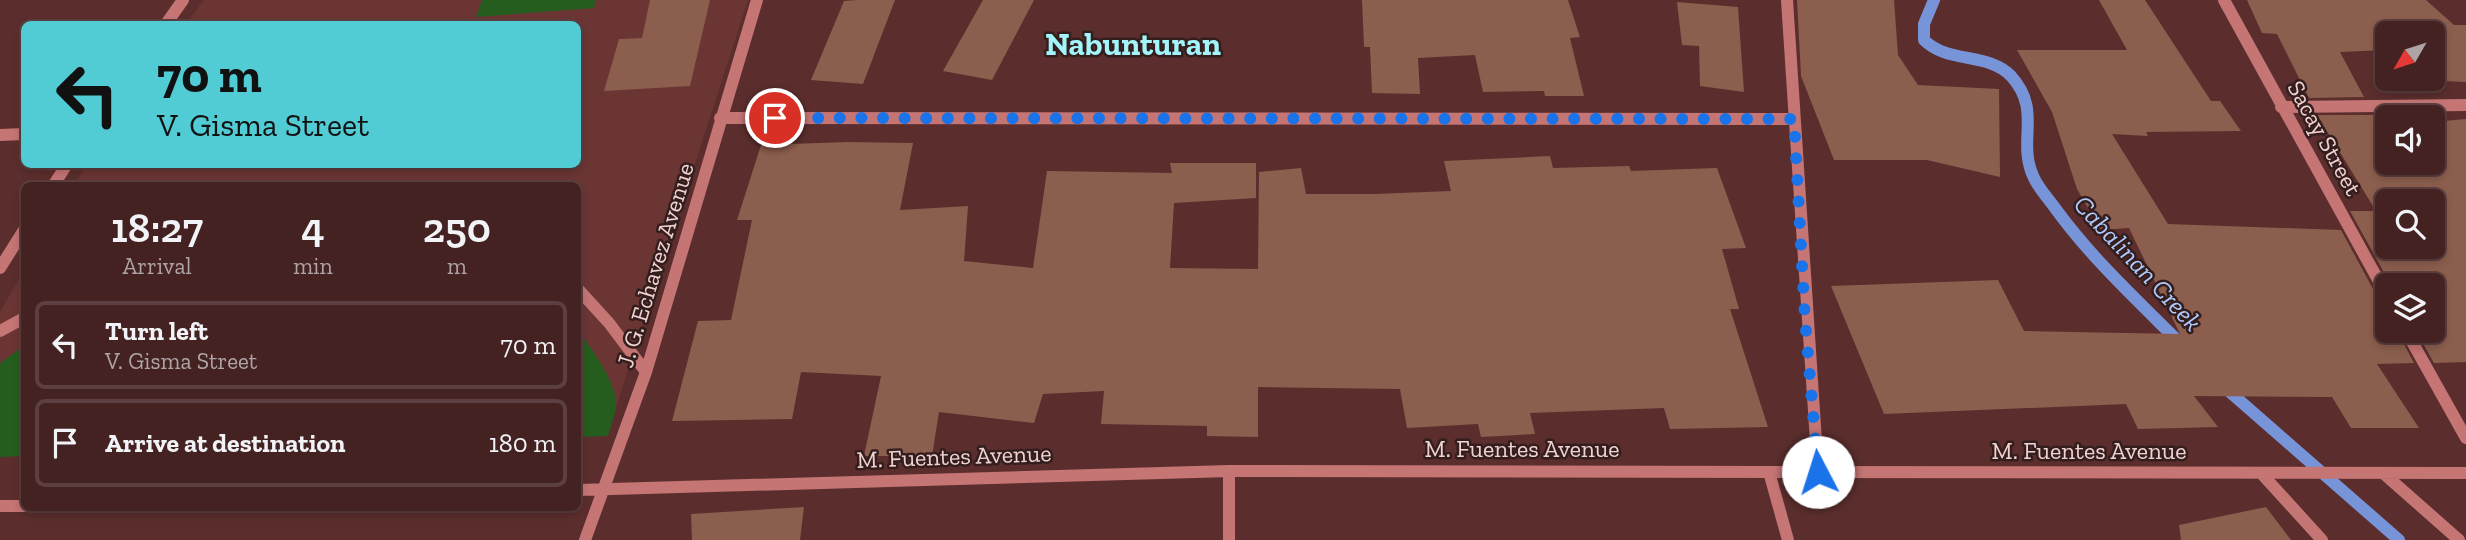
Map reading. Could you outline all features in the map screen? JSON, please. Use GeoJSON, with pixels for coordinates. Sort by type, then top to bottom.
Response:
{"type":"FeatureCollection","features":[{"type":"Feature","properties":{"kind":"street"},"geometry":{"type":"LineString","coordinates":[[168,21],[183,0]]}},
{"type":"Feature","properties":{"kind":"street","name":"J. G. Echavez Avenue"},"geometry":{"type":"LineString","coordinates":[[585,540],[646,372],[757,0]]}},
{"type":"Feature","properties":{"kind":"street"},"geometry":{"type":"LineString","coordinates":[[1787,0],[1805,319],[1818,472]]}},
{"type":"Feature","properties":{"kind":"street","name":"Sacay Street"},"geometry":{"type":"LineString","coordinates":[[2224,0],[2375,275]]}},
{"type":"Feature","properties":{"kind":"street"},"geometry":{"type":"LineString","coordinates":[[2281,107],[2466,105]]}},
{"type":"Feature","properties":{"kind":"street"},"geometry":{"type":"LineString","coordinates":[[720,118],[1794,119]]}},
{"type":"Feature","properties":{"kind":"street"},"geometry":{"type":"LineString","coordinates":[[0,135],[21,134]]}},
{"type":"Feature","properties":{"kind":"street"},"geometry":{"type":"LineString","coordinates":[[0,268],[21,235]]}},
{"type":"Feature","properties":{"kind":"street"},"geometry":{"type":"LineString","coordinates":[[581,292],[609,323],[646,372]]}},
{"type":"Feature","properties":{"kind":"street"},"geometry":{"type":"LineString","coordinates":[[0,331],[21,320]]}},
{"type":"Feature","properties":{"kind":"street"},"geometry":{"type":"LineString","coordinates":[[2413,343],[2466,438]]}},
{"type":"Feature","properties":{"kind":"street"},"geometry":{"type":"LineString","coordinates":[[1229,471],[1229,540]]}},
{"type":"Feature","properties":{"kind":"street","name":"M. Fuentes Avenue"},"geometry":{"type":"LineString","coordinates":[[581,489],[1229,471],[2466,473]]}},
{"type":"Feature","properties":{"kind":"street"},"geometry":{"type":"LineString","coordinates":[[1769,472],[1788,540]]}},
{"type":"Feature","properties":{"kind":"street"},"geometry":{"type":"LineString","coordinates":[[2261,473],[2322,540]]}},
{"type":"Feature","properties":{"kind":"street"},"geometry":{"type":"LineString","coordinates":[[2383,473],[2459,540]]}},
{"type":"Feature","properties":{"kind":"street"},"geometry":{"type":"LineString","coordinates":[[0,506],[21,506]]}},
{"type":"Feature","properties":{"kind":"shaded area"},"geometry":{"type":"Polygon","coordinates":[[[204,0],[748,0],[616,407],[609,380],[581,335],[581,182],[76,182],[85,168],[581,168],[581,21],[188,21],[204,0]]]}},
{"type":"Feature","properties":{"kind":"shaded area"},"geometry":{"type":"Polygon","coordinates":[[[21,275],[21,348],[0,363],[0,312],[21,275]]]}},
{"type":"Feature","properties":{"kind":"green space"},"geometry":{"type":"Polygon","coordinates":[[[482,0],[596,0],[594,8],[476,17],[482,0]]]}},
{"type":"Feature","properties":{"kind":"green space"},"geometry":{"type":"Polygon","coordinates":[[[581,335],[603,368],[616,399],[616,409],[608,436],[581,437],[581,335]]]}},
{"type":"Feature","properties":{"kind":"green space"},"geometry":{"type":"Polygon","coordinates":[[[21,348],[21,456],[0,457],[0,363],[21,348]]]}},
{"type":"Feature","properties":{"kind":"building"},"geometry":{"type":"Polygon","coordinates":[[[650,0],[710,0],[690,86],[604,91],[619,39],[642,38],[650,0]]]}},
{"type":"Feature","properties":{"kind":"building"},"geometry":{"type":"Polygon","coordinates":[[[895,0],[863,84],[811,80],[844,1],[895,0]]]}},
{"type":"Feature","properties":{"kind":"building"},"geometry":{"type":"Polygon","coordinates":[[[983,0],[1034,0],[992,80],[943,71],[983,0]]]}},
{"type":"Feature","properties":{"kind":"building"},"geometry":{"type":"Polygon","coordinates":[[[1362,0],[1568,0],[1580,37],[1570,38],[1584,96],[1545,96],[1544,91],[1483,92],[1475,55],[1418,58],[1420,94],[1372,93],[1370,47],[1364,47],[1362,0]]]}},
{"type":"Feature","properties":{"kind":"building"},"geometry":{"type":"Polygon","coordinates":[[[1797,0],[1894,0],[1898,55],[1918,85],[1999,89],[2000,177],[1927,160],[1834,160],[1801,76],[1797,0]]]}},
{"type":"Feature","properties":{"kind":"building"},"geometry":{"type":"Polygon","coordinates":[[[2099,0],[2145,0],[2211,101],[2220,101],[2241,131],[2146,132],[2148,136],[2112,134],[2168,224],[2341,230],[2375,293],[2375,343],[2403,343],[2414,363],[2377,364],[2419,428],[2351,428],[2332,397],[2194,396],[2218,427],[2138,429],[2126,404],[1884,414],[1831,286],[1998,280],[2024,331],[2180,334],[2129,228],[2101,230],[2077,189],[2052,112],[2017,50],[2127,50],[2099,0]]]}},
{"type":"Feature","properties":{"kind":"building"},"geometry":{"type":"Polygon","coordinates":[[[2247,0],[2426,0],[2454,25],[2466,25],[2466,82],[2445,81],[2445,21],[2375,21],[2375,51],[2340,52],[2364,97],[2309,98],[2277,34],[2262,33],[2247,0]]]}},
{"type":"Feature","properties":{"kind":"building"},"geometry":{"type":"Polygon","coordinates":[[[1677,2],[1738,7],[1744,92],[1700,86],[1699,46],[1682,45],[1677,2]]]}},
{"type":"Feature","properties":{"kind":"building"},"geometry":{"type":"Polygon","coordinates":[[[2317,115],[2373,115],[2375,175],[2445,175],[2445,121],[2466,119],[2466,362],[2434,363],[2423,343],[2445,343],[2445,273],[2384,273],[2377,259],[2445,259],[2445,189],[2375,189],[2375,209],[2317,115]]]}},
{"type":"Feature","properties":{"kind":"building"},"geometry":{"type":"Polygon","coordinates":[[[913,143],[900,210],[968,206],[964,261],[1033,268],[1047,171],[1172,173],[1170,163],[1256,163],[1256,198],[1174,203],[1170,268],[1258,269],[1259,172],[1301,168],[1306,194],[1375,194],[1451,191],[1444,161],[1550,156],[1553,168],[1629,166],[1631,171],[1717,168],[1746,248],[1722,249],[1739,309],[1730,309],[1768,427],[1670,429],[1664,408],[1530,413],[1535,434],[1481,437],[1478,424],[1407,428],[1400,389],[1258,387],[1258,437],[1207,436],[1207,426],[1101,424],[1104,391],[1043,394],[1034,423],[939,412],[932,456],[864,456],[881,376],[801,372],[792,419],[672,421],[698,321],[731,320],[752,220],[737,220],[761,145],[913,143]]]}},
{"type":"Feature","properties":{"kind":"building"},"geometry":{"type":"Polygon","coordinates":[[[2350,211],[2375,211],[2375,256],[2350,211]]]}},
{"type":"Feature","properties":{"kind":"building"},"geometry":{"type":"Polygon","coordinates":[[[804,507],[800,540],[692,540],[691,514],[804,507]]]}},
{"type":"Feature","properties":{"kind":"building"},"geometry":{"type":"Polygon","coordinates":[[[2266,507],[2291,540],[2181,540],[2179,525],[2266,507]]]}},
{"type":"Feature","properties":{"kind":"waterway","name":"Cabalinan Creek"},"geometry":{"type":"LineString","coordinates":[[1934,0],[1924,24],[1924,40],[1944,52],[1991,64],[2011,76],[2026,102],[2027,151],[2038,186],[2100,262],[2183,346]]}},
{"type":"Feature","properties":{"kind":"waterway","name":"Cabalinan Creek"},"geometry":{"type":"LineString","coordinates":[[2223,386],[2399,540]]}},
{"type":"Feature","properties":{"kind":"district","name":"Nabunturan"},"geometry":{"type":"Point","coordinates":[1133,44]}},
{"type":"Feature","properties":{"kind":"route"},"geometry":{"type":"LineString","coordinates":[[775,118],[1794,119],[1805,319],[1818,472]]}}]}
